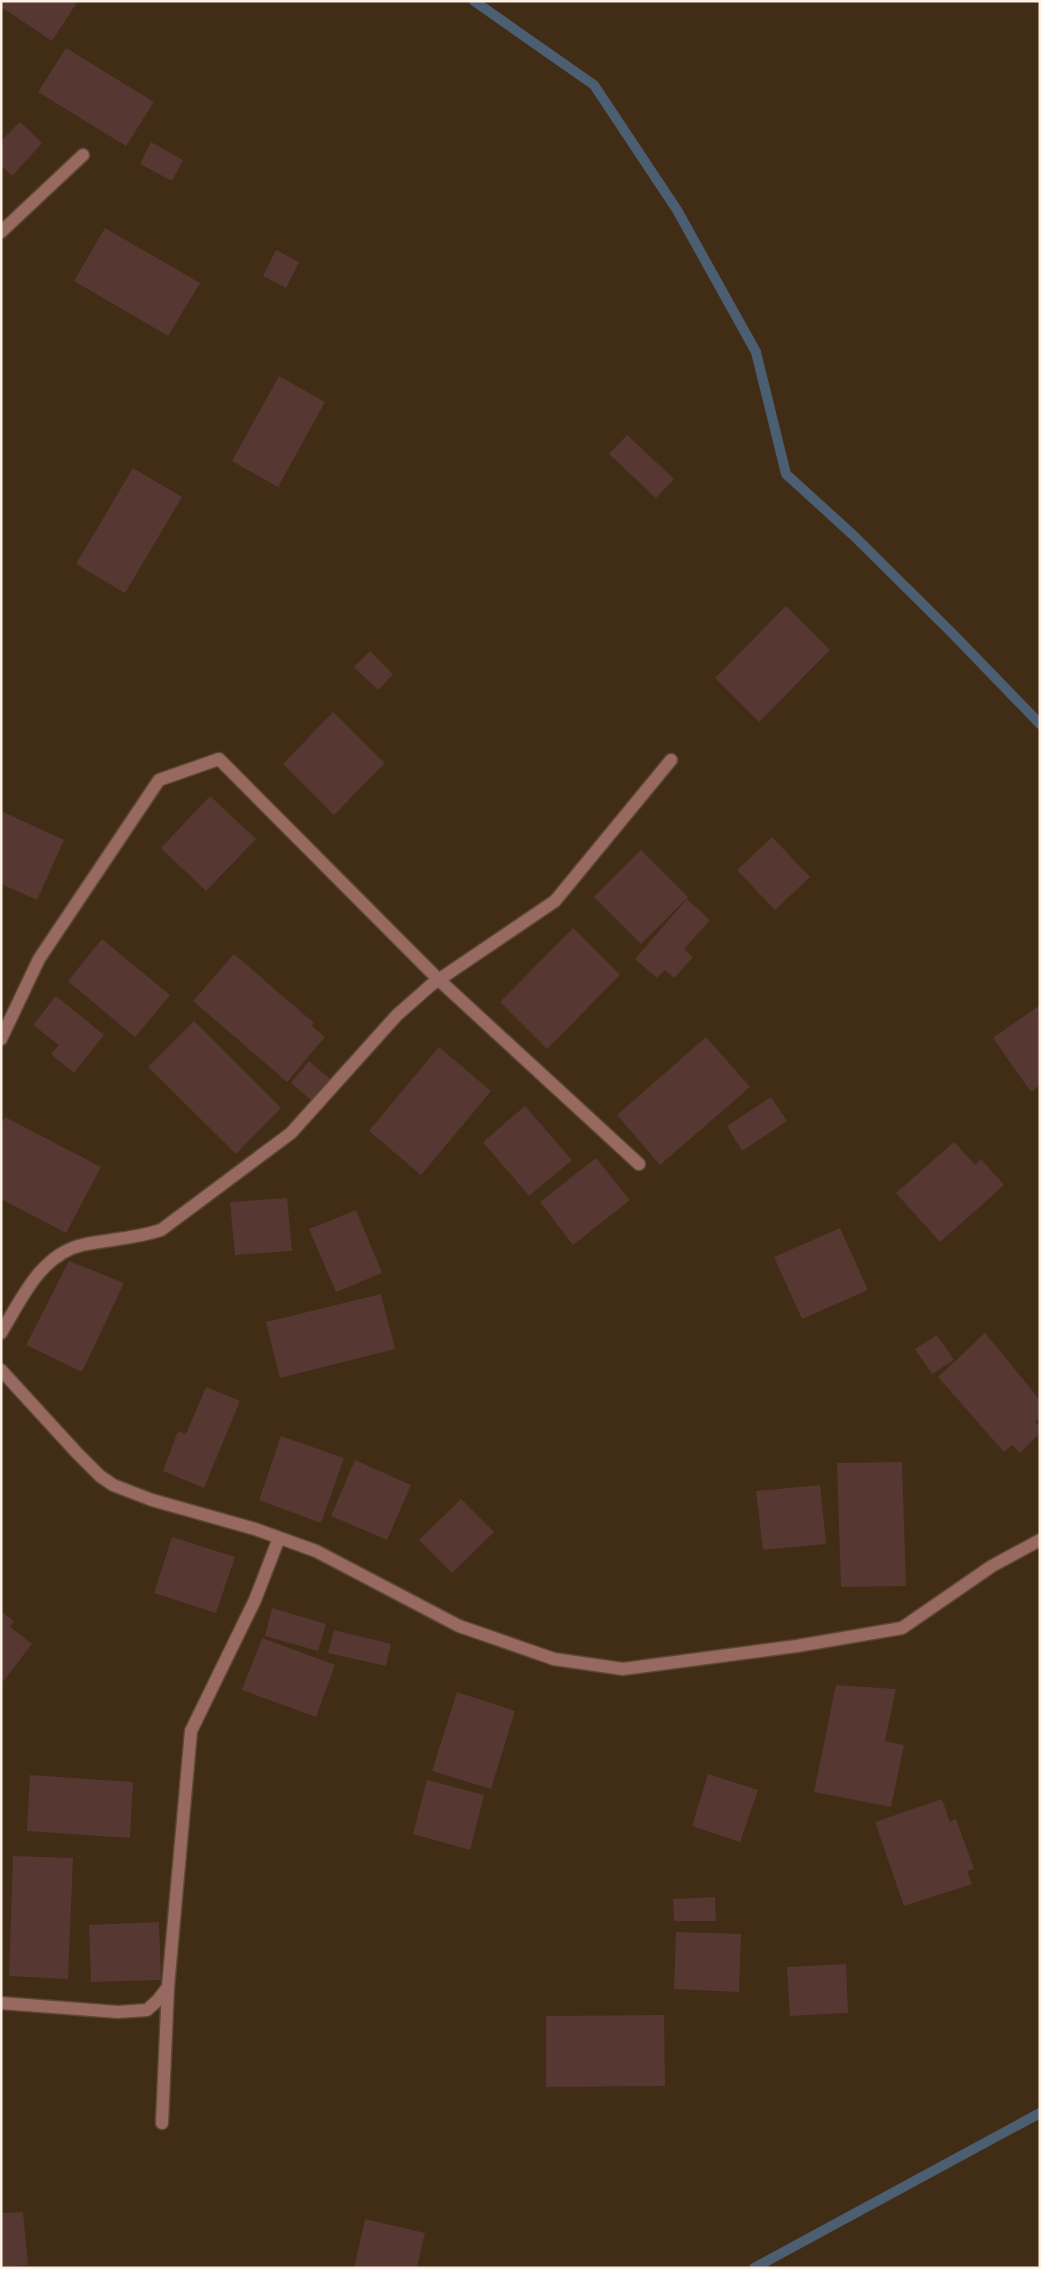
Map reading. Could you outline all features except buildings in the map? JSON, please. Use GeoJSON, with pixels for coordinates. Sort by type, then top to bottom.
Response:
{"type":"FeatureCollection","features":[{"type":"Feature","properties":{"kind":"street"},"geometry":{"type":"LineString","coordinates":[[1,232],[83,154]]}},
{"type":"Feature","properties":{"kind":"street"},"geometry":{"type":"LineString","coordinates":[[1,1040],[39,959],[158,780],[219,759],[440,980],[639,1164]]}},
{"type":"Feature","properties":{"kind":"street"},"geometry":{"type":"LineString","coordinates":[[1,1333],[33,1280],[53,1259],[80,1245],[138,1237],[161,1230],[291,1133],[397,1015],[440,980],[555,902],[671,760]]}},
{"type":"Feature","properties":{"kind":"street"},"geometry":{"type":"LineString","coordinates":[[1,1370],[77,1453],[100,1476],[113,1485],[152,1500],[316,1551],[459,1626],[554,1659],[623,1669],[797,1646],[902,1628],[992,1566],[1040,1540]]}},
{"type":"Feature","properties":{"kind":"street"},"geometry":{"type":"LineString","coordinates":[[162,2124],[168,1987],[191,1731],[255,1600],[279,1538]]}},
{"type":"Feature","properties":{"kind":"street"},"geometry":{"type":"LineString","coordinates":[[1,2003],[118,2012],[147,2010],[168,1987]]}},
{"type":"Feature","properties":{"kind":"waterway"},"geometry":{"type":"LineString","coordinates":[[474,1],[594,85],[677,210],[756,352],[786,474],[853,535],[1040,724]]}},
{"type":"Feature","properties":{"kind":"waterway"},"geometry":{"type":"LineString","coordinates":[[754,2268],[1040,2113]]}}]}
